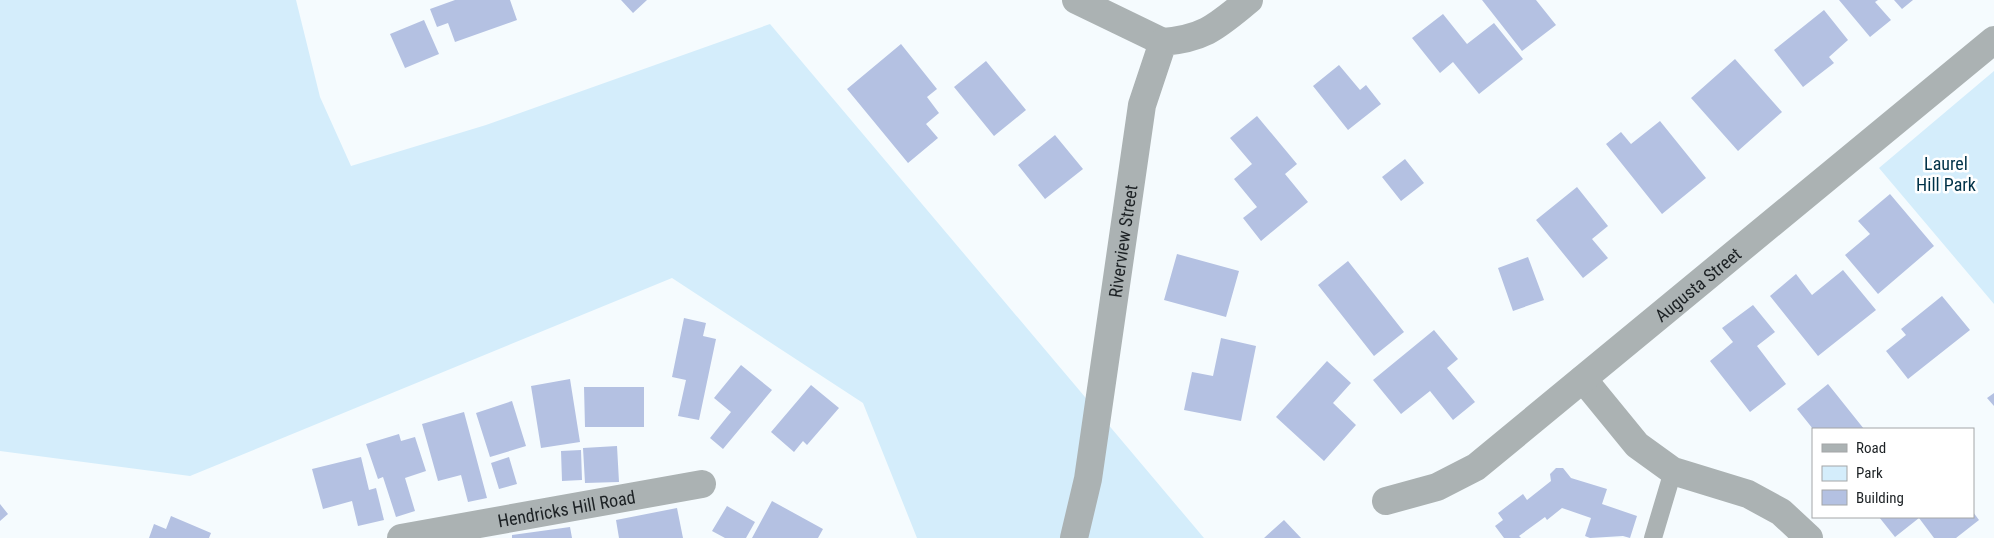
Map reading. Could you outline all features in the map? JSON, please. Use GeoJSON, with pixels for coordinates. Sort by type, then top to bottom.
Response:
{"type":"FeatureCollection","features":[{"type":"Feature","properties":{"kind":"street"},"geometry":{"type":"LineString","coordinates":[[1076,0],[1163,42],[1190,39],[1216,27],[1249,0]]}},
{"type":"Feature","properties":{"kind":"street","name":"Augusta Street"},"geometry":{"type":"LineString","coordinates":[[1386,501],[1437,487],[1476,467],[1994,40]]}},
{"type":"Feature","properties":{"kind":"street","name":"Riverview Street"},"geometry":{"type":"LineString","coordinates":[[1074,538],[1088,479],[1142,105],[1163,42]]}},
{"type":"Feature","properties":{"kind":"street"},"geometry":{"type":"LineString","coordinates":[[1582,379],[1637,445],[1673,471],[1748,494],[1781,512],[1809,538]]}},
{"type":"Feature","properties":{"kind":"street","name":"Hendricks Hill Road"},"geometry":{"type":"LineString","coordinates":[[401,538],[702,484]]}},
{"type":"Feature","properties":{"kind":"lane"},"geometry":{"type":"LineString","coordinates":[[1653,538],[1673,471]]}},
{"type":"Feature","properties":{"kind":"green space"},"geometry":{"type":"Polygon","coordinates":[[[0,0],[296,0],[320,97],[351,166],[486,125],[770,24],[1204,538],[917,538],[863,403],[672,278],[190,476],[0,451],[0,0]]]}},
{"type":"Feature","properties":{"kind":"green space","name":"Laurel Hill Park"},"geometry":{"type":"Polygon","coordinates":[[[1994,71],[1994,304],[1879,168],[1994,71]]]}},
{"type":"Feature","properties":{"kind":"building"},"geometry":{"type":"Polygon","coordinates":[[[455,0],[510,0],[517,20],[455,42],[448,23],[437,27],[430,9],[455,0]]]}},
{"type":"Feature","properties":{"kind":"building"},"geometry":{"type":"Polygon","coordinates":[[[621,0],[647,0],[633,13],[621,0]]]}},
{"type":"Feature","properties":{"kind":"building"},"geometry":{"type":"Polygon","coordinates":[[[1482,0],[1536,0],[1556,25],[1522,51],[1482,0]]]}},
{"type":"Feature","properties":{"kind":"building"},"geometry":{"type":"Polygon","coordinates":[[[1839,0],[1878,0],[1875,2],[1891,20],[1870,37],[1839,0]]]}},
{"type":"Feature","properties":{"kind":"building"},"geometry":{"type":"Polygon","coordinates":[[[1894,0],[1913,0],[1902,9],[1894,0]]]}},
{"type":"Feature","properties":{"kind":"building"},"geometry":{"type":"Polygon","coordinates":[[[1824,10],[1848,40],[1829,57],[1834,63],[1803,87],[1774,50],[1824,10]]]}},
{"type":"Feature","properties":{"kind":"building"},"geometry":{"type":"Polygon","coordinates":[[[1443,14],[1467,44],[1494,23],[1523,59],[1479,94],[1453,62],[1440,73],[1412,38],[1443,14]]]}},
{"type":"Feature","properties":{"kind":"building"},"geometry":{"type":"Polygon","coordinates":[[[424,20],[439,54],[405,68],[390,34],[424,20]]]}},
{"type":"Feature","properties":{"kind":"building"},"geometry":{"type":"Polygon","coordinates":[[[901,44],[937,89],[927,97],[939,113],[926,124],[938,138],[908,163],[847,89],[901,44]]]}},
{"type":"Feature","properties":{"kind":"building"},"geometry":{"type":"Polygon","coordinates":[[[1735,59],[1782,112],[1738,151],[1691,98],[1735,59]]]}},
{"type":"Feature","properties":{"kind":"building"},"geometry":{"type":"Polygon","coordinates":[[[986,61],[1026,110],[994,136],[954,87],[986,61]]]}},
{"type":"Feature","properties":{"kind":"building"},"geometry":{"type":"Polygon","coordinates":[[[1339,65],[1360,90],[1366,85],[1381,104],[1348,130],[1313,86],[1339,65]]]}},
{"type":"Feature","properties":{"kind":"building"},"geometry":{"type":"Polygon","coordinates":[[[1257,116],[1297,164],[1285,174],[1308,202],[1261,241],[1243,218],[1257,207],[1234,179],[1252,164],[1230,138],[1257,116]]]}},
{"type":"Feature","properties":{"kind":"building"},"geometry":{"type":"Polygon","coordinates":[[[1660,121],[1706,178],[1662,214],[1606,144],[1621,132],[1631,144],[1660,121]]]}},
{"type":"Feature","properties":{"kind":"building"},"geometry":{"type":"Polygon","coordinates":[[[1055,135],[1083,169],[1045,199],[1018,165],[1055,135]]]}},
{"type":"Feature","properties":{"kind":"building"},"geometry":{"type":"Polygon","coordinates":[[[1405,159],[1424,183],[1401,201],[1382,177],[1405,159]]]}},
{"type":"Feature","properties":{"kind":"building"},"geometry":{"type":"Polygon","coordinates":[[[1577,187],[1608,226],[1592,239],[1608,258],[1583,278],[1536,220],[1577,187]]]}},
{"type":"Feature","properties":{"kind":"building"},"geometry":{"type":"Polygon","coordinates":[[[1890,194],[1934,246],[1878,294],[1845,255],[1870,234],[1858,221],[1890,194]]]}},
{"type":"Feature","properties":{"kind":"building"},"geometry":{"type":"Polygon","coordinates":[[[1177,254],[1239,271],[1226,317],[1164,300],[1177,254]]]}},
{"type":"Feature","properties":{"kind":"building"},"geometry":{"type":"Polygon","coordinates":[[[1528,257],[1544,300],[1513,311],[1498,268],[1528,257]]]}},
{"type":"Feature","properties":{"kind":"building"},"geometry":{"type":"Polygon","coordinates":[[[1348,261],[1404,332],[1374,356],[1318,285],[1348,261]]]}},
{"type":"Feature","properties":{"kind":"building"},"geometry":{"type":"Polygon","coordinates":[[[1843,270],[1876,310],[1818,356],[1770,296],[1796,274],[1812,295],[1843,270]]]}},
{"type":"Feature","properties":{"kind":"building"},"geometry":{"type":"Polygon","coordinates":[[[1942,296],[1970,330],[1908,379],[1886,351],[1906,335],[1901,329],[1942,296]]]}},
{"type":"Feature","properties":{"kind":"building"},"geometry":{"type":"Polygon","coordinates":[[[1753,305],[1775,332],[1757,346],[1786,384],[1750,412],[1710,361],[1733,342],[1722,328],[1753,305]]]}},
{"type":"Feature","properties":{"kind":"building"},"geometry":{"type":"Polygon","coordinates":[[[684,318],[706,323],[703,336],[716,339],[699,420],[678,416],[686,380],[672,377],[684,318]]]}},
{"type":"Feature","properties":{"kind":"building"},"geometry":{"type":"Polygon","coordinates":[[[1434,330],[1458,359],[1447,368],[1475,402],[1453,420],[1430,391],[1401,414],[1373,380],[1434,330]]]}},
{"type":"Feature","properties":{"kind":"building"},"geometry":{"type":"Polygon","coordinates":[[[1221,338],[1256,346],[1241,421],[1184,410],[1192,372],[1213,376],[1221,338]]]}},
{"type":"Feature","properties":{"kind":"building"},"geometry":{"type":"Polygon","coordinates":[[[1327,361],[1351,383],[1333,403],[1356,425],[1324,461],[1276,417],[1327,361]]]}},
{"type":"Feature","properties":{"kind":"building"},"geometry":{"type":"Polygon","coordinates":[[[741,365],[772,390],[723,449],[710,438],[731,412],[714,398],[741,365]]]}},
{"type":"Feature","properties":{"kind":"building"},"geometry":{"type":"Polygon","coordinates":[[[570,379],[580,442],[541,448],[531,386],[570,379]]]}},
{"type":"Feature","properties":{"kind":"building"},"geometry":{"type":"Polygon","coordinates":[[[1828,384],[1863,428],[1812,428],[1797,409],[1828,384]]]}},
{"type":"Feature","properties":{"kind":"building"},"geometry":{"type":"Polygon","coordinates":[[[811,385],[839,408],[807,445],[803,441],[794,452],[771,432],[811,385]]]}},
{"type":"Feature","properties":{"kind":"building"},"geometry":{"type":"Polygon","coordinates":[[[584,387],[644,387],[644,427],[585,427],[584,387]]]}},
{"type":"Feature","properties":{"kind":"building"},"geometry":{"type":"Polygon","coordinates":[[[1994,393],[1994,406],[1987,398],[1994,393]]]}},
{"type":"Feature","properties":{"kind":"building"},"geometry":{"type":"Polygon","coordinates":[[[512,401],[526,446],[490,457],[476,413],[512,401]]]}},
{"type":"Feature","properties":{"kind":"building"},"geometry":{"type":"Polygon","coordinates":[[[464,412],[487,498],[468,502],[461,475],[438,481],[422,424],[464,412]]]}},
{"type":"Feature","properties":{"kind":"building"},"geometry":{"type":"Polygon","coordinates":[[[399,434],[401,441],[415,437],[426,471],[405,478],[415,511],[396,517],[383,477],[378,479],[366,444],[399,434]]]}},
{"type":"Feature","properties":{"kind":"building"},"geometry":{"type":"Polygon","coordinates":[[[617,446],[619,482],[585,483],[583,448],[617,446]]]}},
{"type":"Feature","properties":{"kind":"building"},"geometry":{"type":"Polygon","coordinates":[[[581,450],[582,480],[562,481],[561,451],[581,450]]]}},
{"type":"Feature","properties":{"kind":"building"},"geometry":{"type":"Polygon","coordinates":[[[361,457],[369,490],[376,488],[384,520],[358,526],[352,501],[323,509],[312,469],[361,457]]]}},
{"type":"Feature","properties":{"kind":"building"},"geometry":{"type":"Polygon","coordinates":[[[509,457],[517,484],[499,489],[491,463],[509,457]]]}},
{"type":"Feature","properties":{"kind":"building"},"geometry":{"type":"Polygon","coordinates":[[[1556,468],[1563,468],[1571,478],[1607,489],[1602,504],[1637,516],[1630,538],[1623,536],[1590,538],[1585,536],[1591,518],[1562,508],[1547,520],[1545,517],[1519,536],[1521,538],[1504,538],[1495,526],[1503,520],[1498,513],[1523,494],[1527,500],[1551,481],[1550,474],[1556,468]]]}},
{"type":"Feature","properties":{"kind":"building"},"geometry":{"type":"Polygon","coordinates":[[[772,501],[823,529],[818,538],[752,538],[772,501]]]}},
{"type":"Feature","properties":{"kind":"building"},"geometry":{"type":"Polygon","coordinates":[[[0,504],[8,514],[0,521],[0,504]]]}},
{"type":"Feature","properties":{"kind":"building"},"geometry":{"type":"Polygon","coordinates":[[[727,506],[755,522],[746,538],[725,538],[712,531],[727,506]]]}},
{"type":"Feature","properties":{"kind":"building"},"geometry":{"type":"Polygon","coordinates":[[[677,508],[683,538],[619,538],[616,520],[677,508]]]}},
{"type":"Feature","properties":{"kind":"building"},"geometry":{"type":"Polygon","coordinates":[[[1974,513],[1979,520],[1956,538],[1934,538],[1919,518],[1974,518],[1974,513]]]}},
{"type":"Feature","properties":{"kind":"building"},"geometry":{"type":"Polygon","coordinates":[[[171,516],[211,533],[209,538],[149,538],[154,524],[166,529],[171,516]]]}},
{"type":"Feature","properties":{"kind":"building"},"geometry":{"type":"Polygon","coordinates":[[[1880,518],[1919,518],[1895,537],[1880,518]]]}},
{"type":"Feature","properties":{"kind":"building"},"geometry":{"type":"Polygon","coordinates":[[[1284,520],[1301,538],[1264,538],[1284,520]]]}},
{"type":"Feature","properties":{"kind":"building"},"geometry":{"type":"Polygon","coordinates":[[[570,527],[572,538],[512,538],[512,535],[570,527]]]}}]}
